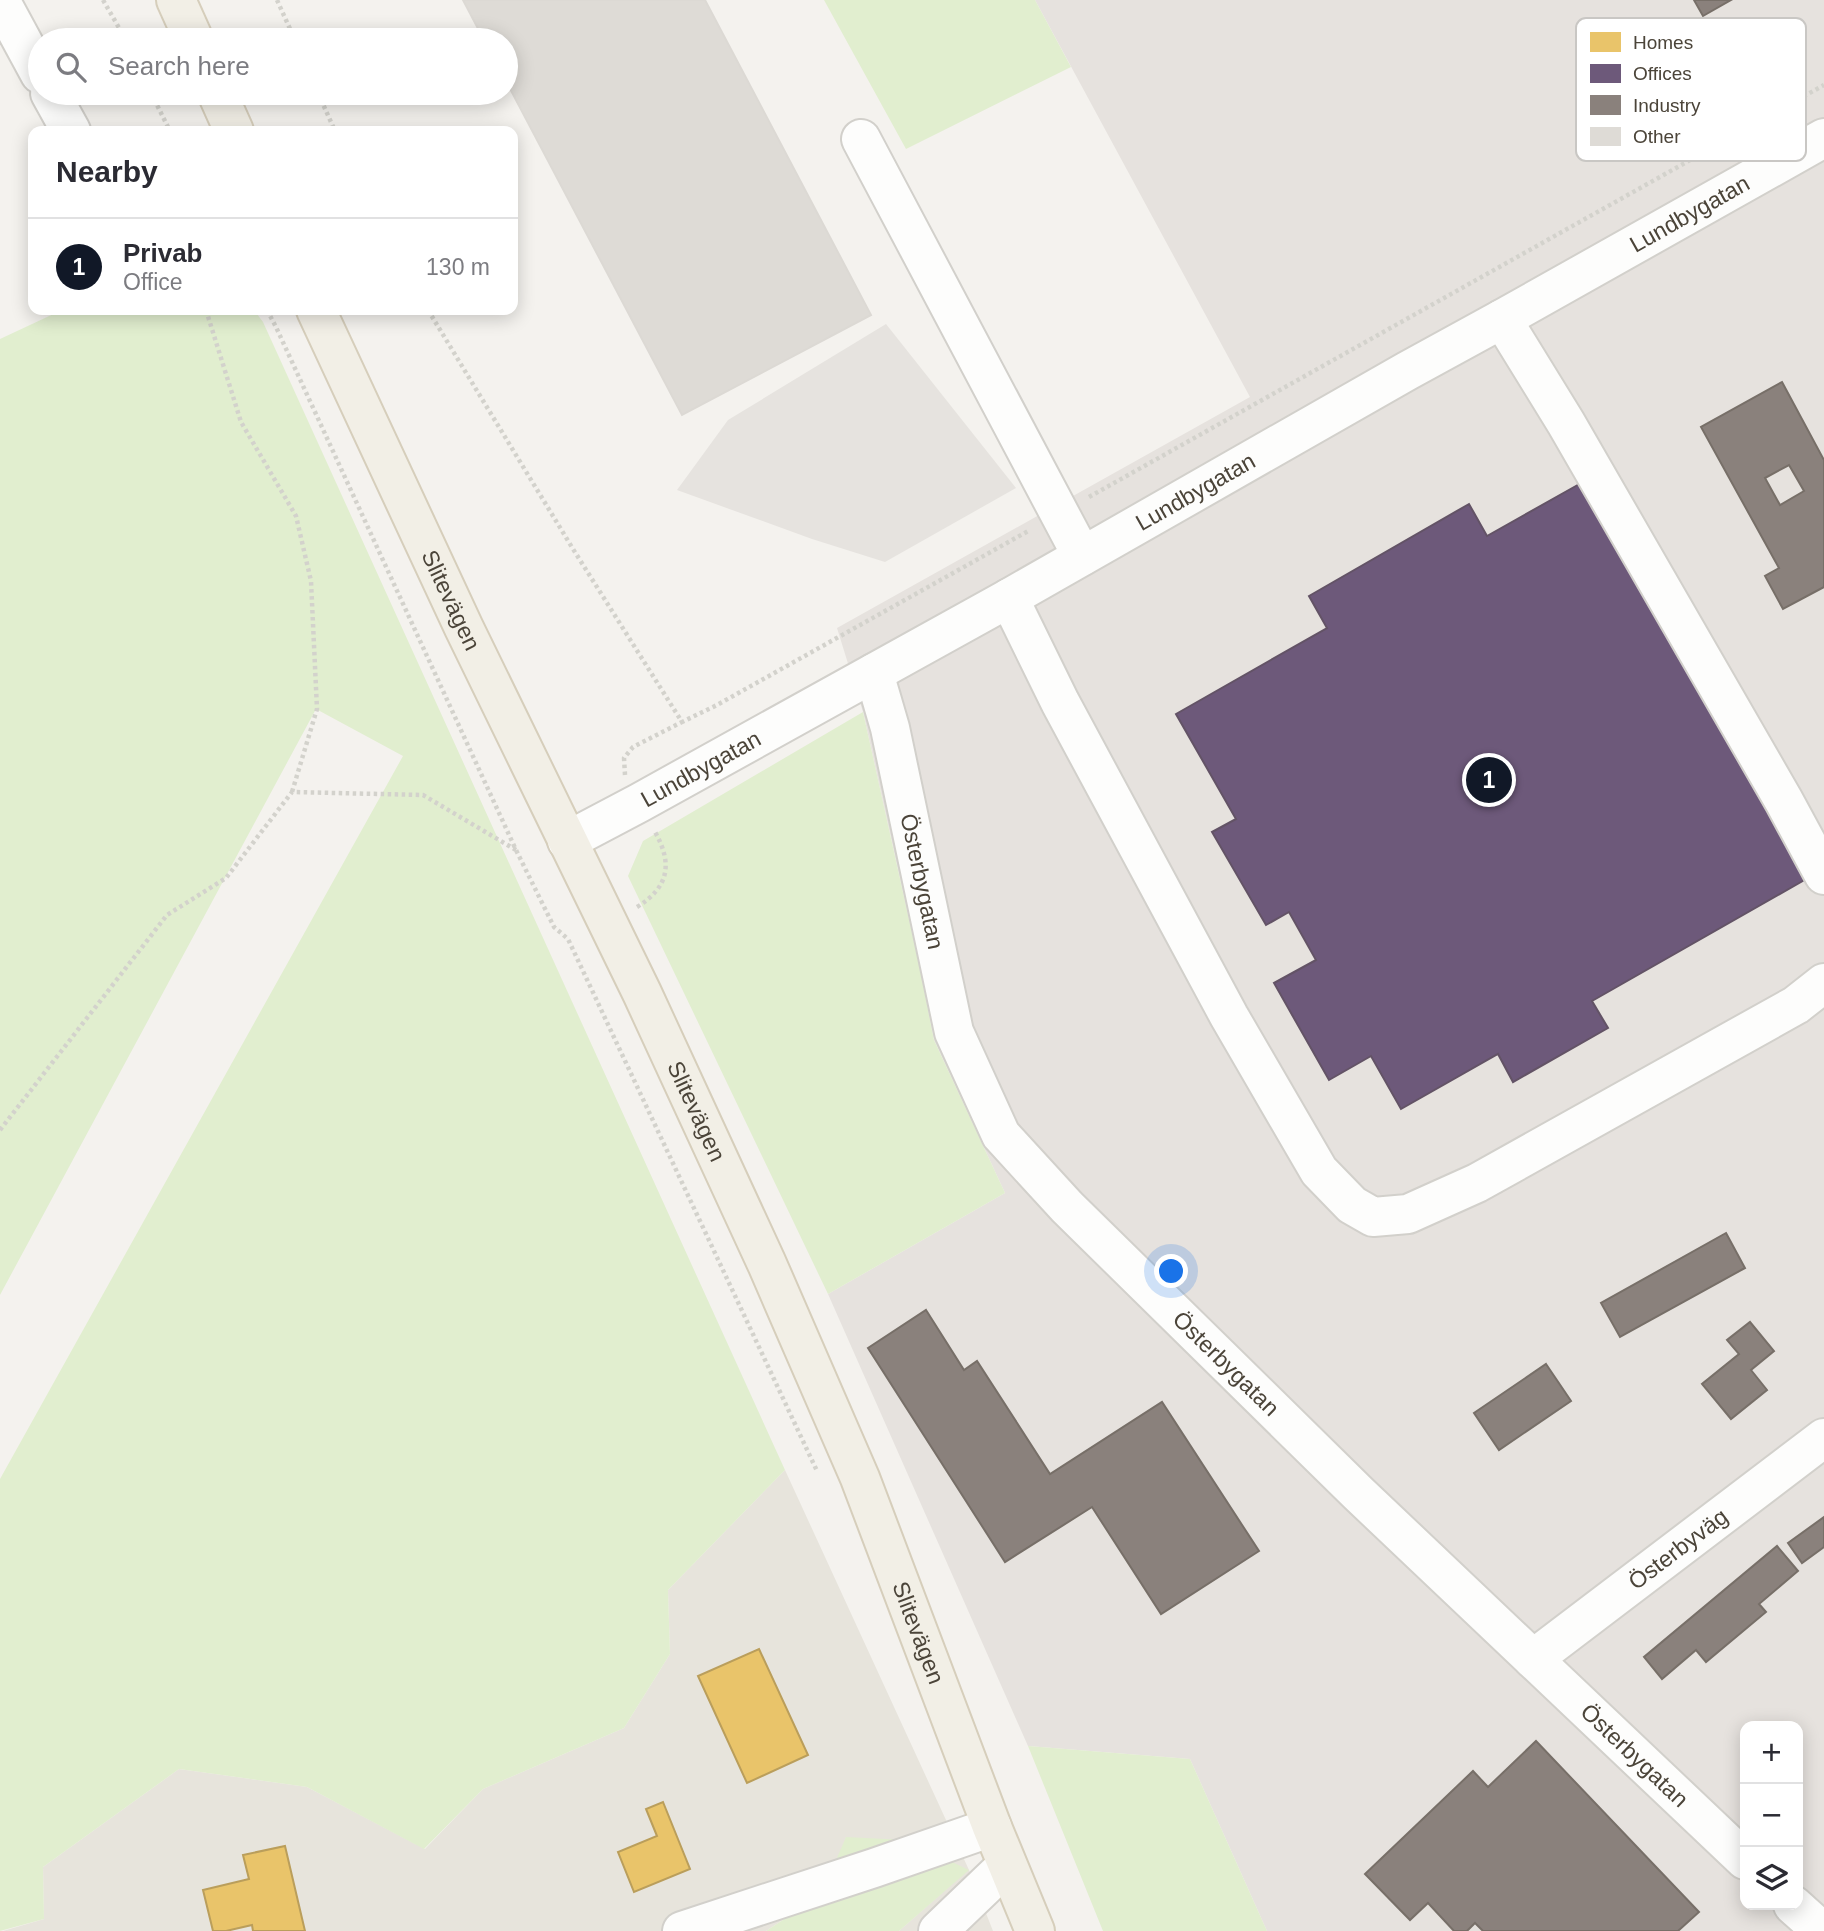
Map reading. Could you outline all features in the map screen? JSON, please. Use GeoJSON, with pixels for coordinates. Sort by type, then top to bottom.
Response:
{"type":"FeatureCollection","features":[{"type":"Feature","properties":{"kind":"main road"},"geometry":{"type":"LineString","coordinates":[[176,0],[189,28]]}},
{"type":"Feature","properties":{"kind":"main road"},"geometry":{"type":"LineString","coordinates":[[222,105],[232,126]]}},
{"type":"Feature","properties":{"kind":"main road","name":"Slitevägen"},"geometry":{"type":"LineString","coordinates":[[318,315],[464,628],[642,993],[767,1264],[860,1478],[992,1827],[1035,1931]]}},
{"type":"Feature","properties":{"kind":"street"},"geometry":{"type":"LineString","coordinates":[[0,0],[28,52]]}},
{"type":"Feature","properties":{"kind":"street"},"geometry":{"type":"LineString","coordinates":[[57,105],[68,126]]}},
{"type":"Feature","properties":{"kind":"street","name":"Lundbygatan"},"geometry":{"type":"LineString","coordinates":[[1806,148],[1824,138]]}},
{"type":"Feature","properties":{"kind":"street"},"geometry":{"type":"LineString","coordinates":[[861,139],[1082,556]]}},
{"type":"Feature","properties":{"kind":"street","name":"Lundbygatan"},"geometry":{"type":"LineString","coordinates":[[567,841],[1009,598],[1783,161]]}},
{"type":"Feature","properties":{"kind":"street"},"geometry":{"type":"LineString","coordinates":[[1502,319],[1580,447],[1824,875]]}},
{"type":"Feature","properties":{"kind":"street"},"geometry":{"type":"LineString","coordinates":[[1009,598],[1060,702],[1190,944],[1319,1171],[1352,1205],[1373,1217],[1409,1214],[1477,1183],[1796,1005],[1824,983]]}},
{"type":"Feature","properties":{"kind":"street","name":"Österbygatan"},"geometry":{"type":"LineString","coordinates":[[874,673],[890,728],[954,1032],[1001,1135],[1068,1208],[1358,1493],[1740,1855]]}},
{"type":"Feature","properties":{"kind":"street","name":"Österbyväg"},"geometry":{"type":"LineString","coordinates":[[1533,1660],[1824,1438]]}},
{"type":"Feature","properties":{"kind":"street"},"geometry":{"type":"LineString","coordinates":[[682,1931],[992,1827]]}},
{"type":"Feature","properties":{"kind":"street"},"geometry":{"type":"LineString","coordinates":[[938,1931],[1007,1865]]}},
{"type":"Feature","properties":{"kind":"street"},"geometry":{"type":"LineString","coordinates":[[1799,1910],[1822,1931]]}},
{"type":"Feature","properties":{"kind":"path"},"geometry":{"type":"LineString","coordinates":[[103,0],[119,28]]}},
{"type":"Feature","properties":{"kind":"path"},"geometry":{"type":"LineString","coordinates":[[277,0],[290,28]]}},
{"type":"Feature","properties":{"kind":"path"},"geometry":{"type":"LineString","coordinates":[[1806,95],[1824,85]]}},
{"type":"Feature","properties":{"kind":"path"},"geometry":{"type":"LineString","coordinates":[[157,105],[168,126]]}},
{"type":"Feature","properties":{"kind":"path"},"geometry":{"type":"LineString","coordinates":[[323,105],[333,126]]}},
{"type":"Feature","properties":{"kind":"path"},"geometry":{"type":"LineString","coordinates":[[432,315],[573,549],[682,722],[741,692],[1688,161]]}},
{"type":"Feature","properties":{"kind":"path"},"geometry":{"type":"LineString","coordinates":[[0,1130],[167,915],[226,878],[292,792],[317,709],[311,581],[296,516],[242,422],[208,315]]}},
{"type":"Feature","properties":{"kind":"path"},"geometry":{"type":"LineString","coordinates":[[270,315],[516,850],[554,927],[568,939],[817,1473]]}},
{"type":"Feature","properties":{"kind":"path"},"geometry":{"type":"LineString","coordinates":[[292,792],[423,795],[516,850]]}},
{"type":"Feature","properties":{"kind":"shaded area"},"geometry":{"type":"Polygon","coordinates":[[[1035,0],[1824,0],[1824,1931],[1267,1931],[1190,1759],[1028,1746],[828,1294],[1005,1193],[934,1040],[863,712],[837,628],[1250,397],[1035,0]]]}},
{"type":"Feature","properties":{"kind":"shaded area"},"geometry":{"type":"Polygon","coordinates":[[[886,324],[1016,488],[885,562],[812,539],[677,490],[728,420],[886,324]]]}},
{"type":"Feature","properties":{"kind":"shaded area"},"geometry":{"type":"Polygon","coordinates":[[[785,1470],[969,1870],[993,1931],[899,1931],[968,1870],[821,1895],[766,1931],[3,1931],[44,1919],[43,1867],[179,1769],[307,1787],[425,1849],[483,1789],[624,1728],[670,1654],[668,1590],[785,1470]]]}},
{"type":"Feature","properties":{"kind":"green space"},"geometry":{"type":"Polygon","coordinates":[[[824,0],[1035,0],[1071,67],[906,149],[824,0]]]}},
{"type":"Feature","properties":{"kind":"green space"},"geometry":{"type":"Polygon","coordinates":[[[51,315],[258,315],[263,322],[785,1470],[668,1590],[670,1654],[624,1728],[483,1789],[424,1849],[307,1787],[179,1769],[43,1867],[44,1919],[0,1931],[0,1479],[403,756],[316,709],[0,1295],[0,339],[51,315]]]}},
{"type":"Feature","properties":{"kind":"green space"},"geometry":{"type":"Polygon","coordinates":[[[863,712],[934,1040],[1005,1193],[828,1294],[628,876],[643,841],[863,712]]]}},
{"type":"Feature","properties":{"kind":"green space"},"geometry":{"type":"Polygon","coordinates":[[[1028,1746],[1190,1759],[1267,1931],[1103,1931],[1028,1746]]]}},
{"type":"Feature","properties":{"kind":"green space"},"geometry":{"type":"Polygon","coordinates":[[[846,1837],[905,1840],[969,1870],[899,1931],[766,1931],[821,1895],[846,1837]]]}},
{"type":"Feature","properties":{"kind":"building: Homes"},"geometry":{"type":"Polygon","coordinates":[[[759,1649],[808,1755],[747,1783],[698,1676],[759,1649]]]}},
{"type":"Feature","properties":{"kind":"building: Homes"},"geometry":{"type":"Polygon","coordinates":[[[663,1802],[690,1869],[634,1892],[618,1852],[657,1836],[646,1809],[663,1802]]]}},
{"type":"Feature","properties":{"kind":"building: Homes"},"geometry":{"type":"Polygon","coordinates":[[[285,1846],[305,1931],[253,1931],[252,1925],[213,1931],[203,1890],[249,1879],[243,1855],[285,1846]]]}},
{"type":"Feature","properties":{"kind":"building: Offices"},"geometry":{"type":"Polygon","coordinates":[[[1583,482],[1808,878],[1592,1001],[1608,1028],[1513,1082],[1498,1054],[1401,1109],[1371,1056],[1329,1080],[1274,983],[1316,960],[1289,912],[1266,925],[1212,832],[1236,819],[1176,714],[1327,628],[1309,596],[1469,504],[1487,536],[1583,482]]]}},
{"type":"Feature","properties":{"kind":"building: Industry"},"geometry":{"type":"Polygon","coordinates":[[[1694,0],[1731,0],[1703,16],[1694,0]]]}},
{"type":"Feature","properties":{"kind":"building: Industry"},"geometry":{"type":"Polygon","coordinates":[[[1782,382],[1824,460],[1824,587],[1783,609],[1765,576],[1779,568],[1701,427],[1782,382]],[[1789,465],[1765,478],[1780,505],[1804,491],[1789,465]]]}},
{"type":"Feature","properties":{"kind":"building: Industry"},"geometry":{"type":"Polygon","coordinates":[[[1726,1233],[1745,1268],[1620,1337],[1601,1303],[1726,1233]]]}},
{"type":"Feature","properties":{"kind":"building: Industry"},"geometry":{"type":"Polygon","coordinates":[[[926,1310],[964,1370],[977,1361],[1050,1474],[1162,1402],[1259,1551],[1161,1614],[1092,1507],[1005,1562],[868,1348],[926,1310]]]}},
{"type":"Feature","properties":{"kind":"building: Industry"},"geometry":{"type":"Polygon","coordinates":[[[1750,1322],[1774,1351],[1751,1370],[1767,1390],[1731,1419],[1702,1384],[1739,1354],[1727,1340],[1750,1322]]]}},
{"type":"Feature","properties":{"kind":"building: Industry"},"geometry":{"type":"Polygon","coordinates":[[[1546,1364],[1571,1401],[1499,1450],[1474,1413],[1546,1364]]]}},
{"type":"Feature","properties":{"kind":"building: Industry"},"geometry":{"type":"Polygon","coordinates":[[[1824,1517],[1824,1547],[1802,1563],[1788,1543],[1824,1517]]]}},
{"type":"Feature","properties":{"kind":"building: Industry"},"geometry":{"type":"Polygon","coordinates":[[[1777,1546],[1798,1571],[1759,1604],[1766,1612],[1706,1662],[1696,1650],[1662,1679],[1644,1657],[1777,1546]]]}},
{"type":"Feature","properties":{"kind":"building: Industry"},"geometry":{"type":"Polygon","coordinates":[[[1536,1741],[1699,1912],[1678,1931],[1483,1931],[1475,1923],[1467,1931],[1454,1931],[1428,1903],[1410,1920],[1365,1874],[1473,1771],[1488,1787],[1536,1741]]]}},
{"type":"Feature","properties":{"kind":"building: Other"},"geometry":{"type":"Polygon","coordinates":[[[463,0],[705,0],[871,315],[682,415],[518,104],[518,28],[478,28],[463,0]]]}},
{"type":"Feature","properties":{"kind":"place","name":"Privab"},"geometry":{"type":"Point","coordinates":[1489,780]}}]}
